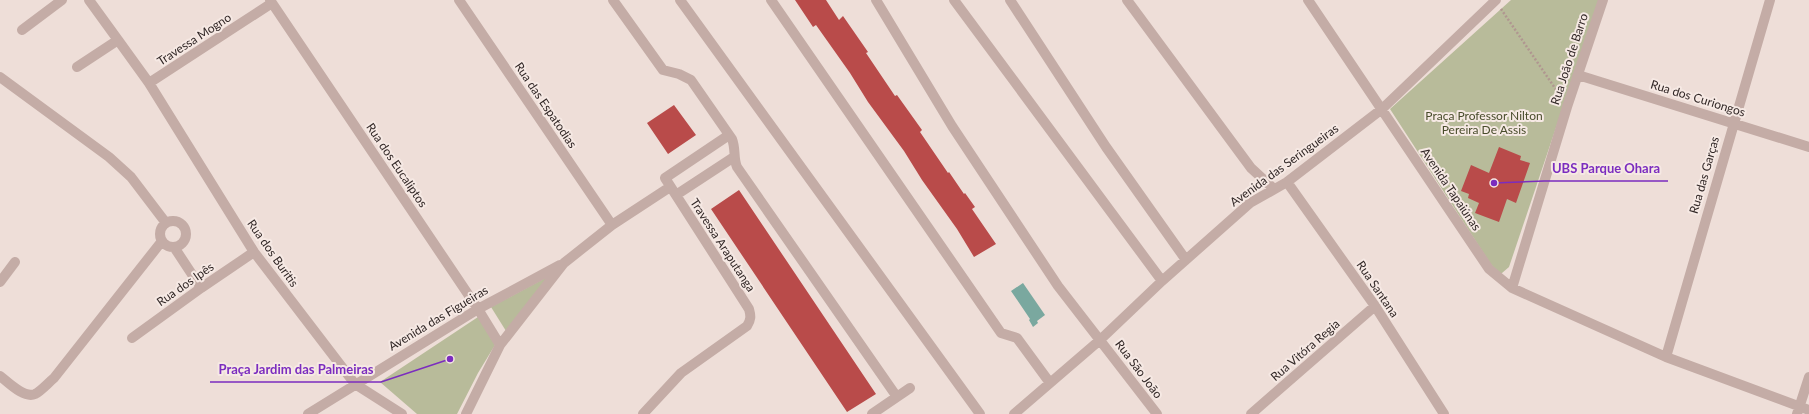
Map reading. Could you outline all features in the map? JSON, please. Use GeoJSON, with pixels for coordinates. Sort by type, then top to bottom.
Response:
{"type":"FeatureCollection","features":[{"type":"Feature","properties":{"kind":"street"},"geometry":{"type":"LineString","coordinates":[[22,30],[62,0]]}},
{"type":"Feature","properties":{"kind":"street","name":"Rua dos Buritis"},"geometry":{"type":"LineString","coordinates":[[89,0],[149,84],[254,252],[355,384],[402,414]]}},
{"type":"Feature","properties":{"kind":"street","name":"Rua das Espatodias"},"geometry":{"type":"LineString","coordinates":[[459,0],[612,225]]}},
{"type":"Feature","properties":{"kind":"street"},"geometry":{"type":"LineString","coordinates":[[613,0],[663,70],[678,74],[691,80],[730,136],[734,144],[734,157],[738,167],[897,397]]}},
{"type":"Feature","properties":{"kind":"street"},"geometry":{"type":"LineString","coordinates":[[680,0],[980,414]]}},
{"type":"Feature","properties":{"kind":"street"},"geometry":{"type":"LineString","coordinates":[[771,0],[1001,333],[1017,338],[1050,384]]}},
{"type":"Feature","properties":{"kind":"street","name":"Rua São João"},"geometry":{"type":"LineString","coordinates":[[876,0],[956,132],[1058,286],[1157,414]]}},
{"type":"Feature","properties":{"kind":"street"},"geometry":{"type":"LineString","coordinates":[[954,0],[1162,281]]}},
{"type":"Feature","properties":{"kind":"street"},"geometry":{"type":"LineString","coordinates":[[1010,0],[1106,147],[1186,260]]}},
{"type":"Feature","properties":{"kind":"street"},"geometry":{"type":"LineString","coordinates":[[1127,0],[1251,168],[1274,189]]}},
{"type":"Feature","properties":{"kind":"street","name":"Avenida Tapaiúnas"},"geometry":{"type":"LineString","coordinates":[[1308,0],[1489,269],[1512,288],[1666,357],[1802,410]]}},
{"type":"Feature","properties":{"kind":"street","name":"Avenida das Seringueiras"},"geometry":{"type":"LineString","coordinates":[[1014,414],[1100,340],[1162,281],[1250,203],[1287,182],[1382,109],[1495,0]]}},
{"type":"Feature","properties":{"kind":"street","name":"Rua João de Barro"},"geometry":{"type":"LineString","coordinates":[[1512,288],[1567,107],[1602,0]]}},
{"type":"Feature","properties":{"kind":"street","name":"Rua das Garças"},"geometry":{"type":"LineString","coordinates":[[1666,357],[1733,122],[1770,0]]}},
{"type":"Feature","properties":{"kind":"street","name":"Travessa Mogno"},"geometry":{"type":"LineString","coordinates":[[149,84],[271,2]]}},
{"type":"Feature","properties":{"kind":"street","name":"Rua dos Eucaliptos"},"geometry":{"type":"LineString","coordinates":[[271,2],[478,309],[500,345]]}},
{"type":"Feature","properties":{"kind":"street"},"geometry":{"type":"LineString","coordinates":[[77,67],[118,40]]}},
{"type":"Feature","properties":{"kind":"street","name":"Rua dos Curiongos"},"geometry":{"type":"LineString","coordinates":[[1578,75],[1733,122],[1809,147]]}},
{"type":"Feature","properties":{"kind":"street"},"geometry":{"type":"LineString","coordinates":[[0,77],[109,157],[131,177],[166,223]]}},
{"type":"Feature","properties":{"kind":"street"},"geometry":{"type":"LineString","coordinates":[[466,414],[500,345],[564,263],[612,225],[670,187],[730,136]]}},
{"type":"Feature","properties":{"kind":"street"},"geometry":{"type":"LineString","coordinates":[[670,187],[734,157]]}},
{"type":"Feature","properties":{"kind":"street","name":"Rua Santana"},"geometry":{"type":"LineString","coordinates":[[1287,182],[1375,306],[1444,414]]}},
{"type":"Feature","properties":{"kind":"street","name":"Travessa Araputanga"},"geometry":{"type":"LineString","coordinates":[[643,414],[681,373],[747,326],[750,322],[751,316],[749,309],[670,187]]}},
{"type":"Feature","properties":{"kind":"street"},"geometry":{"type":"LineString","coordinates":[[172,221],[179,222],[184,227],[186,233],[185,240],[180,245],[174,247],[167,246],[162,241],[160,234],[166,223],[172,221]]}},
{"type":"Feature","properties":{"kind":"street"},"geometry":{"type":"LineString","coordinates":[[0,376],[23,393],[29,396],[35,394],[54,378],[162,241]]}},
{"type":"Feature","properties":{"kind":"street"},"geometry":{"type":"LineString","coordinates":[[174,247],[201,288]]}},
{"type":"Feature","properties":{"kind":"street","name":"Rua dos Ipês"},"geometry":{"type":"LineString","coordinates":[[132,338],[254,252]]}},
{"type":"Feature","properties":{"kind":"street"},"geometry":{"type":"LineString","coordinates":[[0,282],[15,262]]}},
{"type":"Feature","properties":{"kind":"street","name":"Avenida das Figueiras"},"geometry":{"type":"LineString","coordinates":[[308,414],[478,309],[564,263]]}},
{"type":"Feature","properties":{"kind":"street","name":"Rua Vitóra Regia"},"geometry":{"type":"LineString","coordinates":[[1251,414],[1375,306]]}},
{"type":"Feature","properties":{"kind":"street"},"geometry":{"type":"LineString","coordinates":[[1802,410],[1809,377]]}},
{"type":"Feature","properties":{"kind":"street"},"geometry":{"type":"LineString","coordinates":[[872,414],[910,388]]}},
{"type":"Feature","properties":{"kind":"path"},"geometry":{"type":"LineString","coordinates":[[1495,0],[1567,107]]}},
{"type":"Feature","properties":{"kind":"green space","name":"Praça Professor Nilton Pereira De Assis"},"geometry":{"type":"Polygon","coordinates":[[[1511,0],[1599,0],[1509,267],[1502,273],[1498,273],[1390,109],[1511,0]]]}},
{"type":"Feature","properties":{"kind":"green space"},"geometry":{"type":"Polygon","coordinates":[[[549,276],[506,331],[491,307],[549,276]]]}},
{"type":"Feature","properties":{"kind":"green space"},"geometry":{"type":"Polygon","coordinates":[[[478,317],[495,345],[478,373],[457,414],[417,414],[380,382],[478,317]]]}},
{"type":"Feature","properties":{"kind":"water"},"geometry":{"type":"Polygon","coordinates":[[[1023,283],[1045,315],[1037,321],[1038,323],[1033,327],[1029,320],[1030,319],[1011,291],[1023,283]]]}},
{"type":"Feature","properties":{"kind":"building"},"geometry":{"type":"Polygon","coordinates":[[[795,0],[826,0],[839,20],[843,16],[868,52],[866,53],[895,96],[897,95],[922,130],[920,132],[948,173],[949,172],[975,207],[972,209],[996,244],[974,257],[957,229],[922,180],[904,151],[868,102],[850,73],[816,25],[813,27],[795,0]]]}},
{"type":"Feature","properties":{"kind":"building"},"geometry":{"type":"Polygon","coordinates":[[[674,105],[696,135],[668,154],[647,123],[674,105]]]}},
{"type":"Feature","properties":{"kind":"building"},"geometry":{"type":"Polygon","coordinates":[[[1499,147],[1521,156],[1520,160],[1530,163],[1516,203],[1507,199],[1499,222],[1475,213],[1479,203],[1468,198],[1469,194],[1461,191],[1471,165],[1489,173],[1499,147]]]}},
{"type":"Feature","properties":{"kind":"building"},"geometry":{"type":"Polygon","coordinates":[[[739,190],[876,394],[847,412],[711,209],[739,190]]]}},
{"type":"Feature","properties":{"kind":"place","name":"UBS Parque Ohara"},"geometry":{"type":"Point","coordinates":[1494,183]}},
{"type":"Feature","properties":{"kind":"place","name":"Praça Jardim das Palmeiras"},"geometry":{"type":"Point","coordinates":[450,359]}}]}
